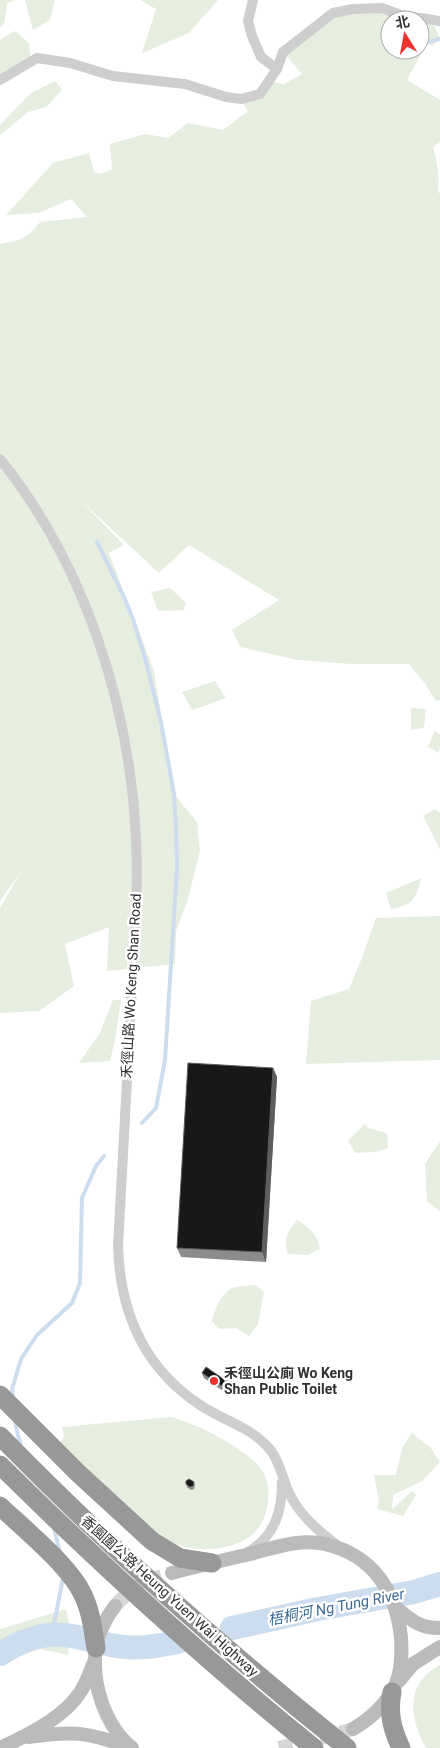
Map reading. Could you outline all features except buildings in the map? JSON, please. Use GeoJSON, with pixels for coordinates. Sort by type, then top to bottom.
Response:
{"type":"FeatureCollection","features":[{"type":"Feature","properties":{"kind":"highway"},"geometry":{"type":"LineString","coordinates":[[0,1395],[78,1473],[152,1541],[180,1558],[212,1563]]}},
{"type":"Feature","properties":{"kind":"highway","name":"香園圍公路 Heung Yuen Wai Highway"},"geometry":{"type":"LineString","coordinates":[[0,1436],[90,1525],[167,1596],[270,1686],[347,1748]]}},
{"type":"Feature","properties":{"kind":"highway","name":"香園圍公路 Heung Yuen Wai Highway"},"geometry":{"type":"LineString","coordinates":[[0,1465],[148,1606],[251,1697],[314,1748]]}},
{"type":"Feature","properties":{"kind":"highway"},"geometry":{"type":"LineString","coordinates":[[0,1506],[68,1573],[84,1596],[98,1621],[94,1665]]}},
{"type":"Feature","properties":{"kind":"highway"},"geometry":{"type":"LineString","coordinates":[[394,1688],[390,1715],[394,1733],[401,1748]]}},
{"type":"Feature","properties":{"kind":"main road"},"geometry":{"type":"LineString","coordinates":[[172,1573],[278,1547],[307,1543],[326,1544],[348,1552],[366,1563],[382,1580],[395,1607],[400,1629],[402,1659],[394,1688]]}},
{"type":"Feature","properties":{"kind":"main road"},"geometry":{"type":"LineString","coordinates":[[98,1621],[115,1606]]}},
{"type":"Feature","properties":{"kind":"main road"},"geometry":{"type":"LineString","coordinates":[[395,1607],[415,1624],[430,1628],[440,1628]]}},
{"type":"Feature","properties":{"kind":"main road"},"geometry":{"type":"LineString","coordinates":[[353,1729],[374,1714],[413,1664],[440,1647]]}},
{"type":"Feature","properties":{"kind":"main road"},"geometry":{"type":"LineString","coordinates":[[0,1748],[22,1738],[65,1710],[80,1694],[94,1665]]}},
{"type":"Feature","properties":{"kind":"main road"},"geometry":{"type":"LineString","coordinates":[[94,1665],[102,1701],[110,1722],[131,1748]]}},
{"type":"Feature","properties":{"kind":"main road"},"geometry":{"type":"LineString","coordinates":[[22,1738],[58,1733],[80,1733],[101,1737],[131,1748]]}},
{"type":"Feature","properties":{"kind":"street"},"geometry":{"type":"LineString","coordinates":[[253,0],[248,21],[252,36],[260,57],[277,69]]}},
{"type":"Feature","properties":{"kind":"street"},"geometry":{"type":"LineString","coordinates":[[0,80],[38,58],[70,63],[114,76],[185,84],[226,97],[241,99],[260,94],[277,69],[283,52],[333,13],[353,9],[382,8],[401,14],[440,21]]}},
{"type":"Feature","properties":{"kind":"street","name":"禾徑山路 Wo Keng Shan Road"},"geometry":{"type":"LineString","coordinates":[[0,459],[21,487],[45,526],[67,567],[86,610],[122,724],[130,775],[136,833],[136,897],[118,1246],[120,1276],[126,1304],[136,1332],[144,1347],[163,1373],[180,1390],[201,1406],[245,1430],[265,1444],[271,1450],[294,1502],[302,1515],[322,1534],[348,1552]]}},
{"type":"Feature","properties":{"kind":"street","name":"禾徑山路 Wo Keng Shan Road"},"geometry":{"type":"LineString","coordinates":[[240,1556],[262,1542],[274,1524],[281,1509],[282,1473]]}},
{"type":"Feature","properties":{"kind":"green space"},"geometry":{"type":"Polygon","coordinates":[[[0,0],[14,0],[7,4],[4,24],[0,28],[0,0]]]}},
{"type":"Feature","properties":{"kind":"green space"},"geometry":{"type":"Polygon","coordinates":[[[25,0],[55,0],[50,20],[33,30],[25,0]]]}},
{"type":"Feature","properties":{"kind":"green space"},"geometry":{"type":"Polygon","coordinates":[[[140,0],[218,0],[189,33],[142,53],[156,9],[140,0]]]}},
{"type":"Feature","properties":{"kind":"green space"},"geometry":{"type":"Polygon","coordinates":[[[382,8],[390,10],[380,10],[380,60],[418,60],[407,80],[440,100],[440,142],[433,147],[437,163],[438,191],[440,194],[440,700],[436,701],[424,682],[409,664],[352,664],[298,660],[240,647],[232,630],[279,600],[189,545],[159,573],[78,498],[124,545],[109,553],[154,671],[174,794],[197,822],[200,851],[188,899],[176,931],[175,964],[107,971],[109,927],[65,944],[74,986],[39,1011],[0,1013],[0,908],[22,870],[0,901],[0,244],[23,238],[40,222],[87,217],[71,199],[38,213],[6,215],[53,163],[89,153],[94,172],[101,174],[112,169],[110,144],[145,134],[168,138],[188,123],[223,130],[248,111],[241,99],[260,94],[269,81],[284,84],[302,74],[283,52],[339,12],[382,8]]]}},
{"type":"Feature","properties":{"kind":"green space"},"geometry":{"type":"Polygon","coordinates":[[[430,23],[435,27],[440,39],[432,46],[430,45],[430,23]]]}},
{"type":"Feature","properties":{"kind":"green space"},"geometry":{"type":"Polygon","coordinates":[[[15,31],[29,43],[31,62],[0,84],[0,40],[15,31]]]}},
{"type":"Feature","properties":{"kind":"green space"},"geometry":{"type":"Polygon","coordinates":[[[55,81],[62,90],[46,107],[28,112],[0,135],[0,125],[31,93],[55,81]]]}},
{"type":"Feature","properties":{"kind":"green space"},"geometry":{"type":"Polygon","coordinates":[[[170,588],[186,603],[184,610],[158,611],[151,592],[170,588]]]}},
{"type":"Feature","properties":{"kind":"green space"},"geometry":{"type":"Polygon","coordinates":[[[215,681],[226,698],[192,710],[182,692],[215,681]]]}},
{"type":"Feature","properties":{"kind":"green space"},"geometry":{"type":"Polygon","coordinates":[[[411,708],[426,709],[424,728],[411,730],[411,708]]]}},
{"type":"Feature","properties":{"kind":"green space"},"geometry":{"type":"Polygon","coordinates":[[[435,731],[440,735],[438,753],[428,746],[435,731]]]}},
{"type":"Feature","properties":{"kind":"green space"},"geometry":{"type":"Polygon","coordinates":[[[435,809],[440,813],[440,849],[423,816],[435,809]]]}},
{"type":"Feature","properties":{"kind":"green space"},"geometry":{"type":"Polygon","coordinates":[[[421,878],[412,900],[409,903],[391,909],[386,893],[421,878]]]}},
{"type":"Feature","properties":{"kind":"green space"},"geometry":{"type":"Polygon","coordinates":[[[440,916],[440,1060],[306,1064],[311,1001],[349,989],[376,918],[440,916]]]}},
{"type":"Feature","properties":{"kind":"green space"},"geometry":{"type":"Polygon","coordinates":[[[113,1000],[121,1000],[110,1061],[79,1063],[100,1033],[113,1000]]]}},
{"type":"Feature","properties":{"kind":"green space"},"geometry":{"type":"Polygon","coordinates":[[[365,1124],[368,1128],[387,1133],[388,1148],[375,1152],[355,1153],[348,1141],[365,1124]]]}},
{"type":"Feature","properties":{"kind":"green space"},"geometry":{"type":"Polygon","coordinates":[[[440,1141],[440,1212],[427,1201],[425,1164],[440,1141]]]}},
{"type":"Feature","properties":{"kind":"green space"},"geometry":{"type":"Polygon","coordinates":[[[297,1220],[312,1232],[320,1249],[308,1255],[288,1254],[286,1249],[287,1236],[297,1220]]]}},
{"type":"Feature","properties":{"kind":"green space"},"geometry":{"type":"Polygon","coordinates":[[[256,1285],[264,1292],[258,1324],[249,1336],[236,1328],[219,1329],[212,1321],[217,1306],[226,1292],[235,1287],[256,1285]]]}},
{"type":"Feature","properties":{"kind":"green space"},"geometry":{"type":"Polygon","coordinates":[[[171,1417],[195,1425],[238,1448],[259,1467],[265,1476],[268,1498],[263,1521],[259,1528],[246,1539],[237,1544],[216,1549],[194,1549],[169,1541],[154,1531],[121,1502],[60,1445],[64,1436],[62,1427],[171,1417]]]}},
{"type":"Feature","properties":{"kind":"green space"},"geometry":{"type":"Polygon","coordinates":[[[412,1433],[430,1447],[440,1462],[422,1481],[393,1495],[392,1509],[412,1491],[416,1495],[403,1516],[377,1509],[379,1501],[374,1475],[396,1475],[402,1448],[412,1433]]]}},
{"type":"Feature","properties":{"kind":"green space"},"geometry":{"type":"Polygon","coordinates":[[[66,1609],[70,1627],[68,1655],[36,1648],[0,1662],[0,1629],[66,1609]]]}},
{"type":"Feature","properties":{"kind":"green space"},"geometry":{"type":"Polygon","coordinates":[[[440,1665],[440,1748],[426,1748],[416,1725],[413,1702],[421,1681],[440,1665]]]}},
{"type":"Feature","properties":{"kind":"waterway"},"geometry":{"type":"LineString","coordinates":[[430,42],[440,39]]}},
{"type":"Feature","properties":{"kind":"waterway"},"geometry":{"type":"LineString","coordinates":[[97,542],[124,597],[145,658],[161,722],[174,794],[177,868],[165,1060],[156,1108],[142,1123]]}},
{"type":"Feature","properties":{"kind":"waterway"},"geometry":{"type":"LineString","coordinates":[[13,1400],[12,1389],[21,1359],[37,1335],[72,1303],[80,1283],[82,1198],[96,1166],[104,1156]]}},
{"type":"Feature","properties":{"kind":"waterway"},"geometry":{"type":"LineString","coordinates":[[15,1419],[21,1446]]}},
{"type":"Feature","properties":{"kind":"waterway"},"geometry":{"type":"LineString","coordinates":[[54,1528],[60,1553]]}},
{"type":"Feature","properties":{"kind":"waterway"},"geometry":{"type":"LineString","coordinates":[[52,1634],[63,1578]]}},
{"type":"Feature","properties":{"kind":"waterway","name":"梧桐河 Ng Tung River"},"geometry":{"type":"LineString","coordinates":[[232,1628],[318,1609],[414,1592],[440,1584]]}},
{"type":"Feature","properties":{"kind":"waterway","name":"梧桐河 Ng Tung River"},"geometry":{"type":"LineString","coordinates":[[0,1654],[23,1642],[56,1634],[110,1645],[132,1647],[178,1642]]}},
{"type":"Feature","properties":{"kind":"tunnel"},"geometry":{"type":"LineString","coordinates":[[115,1606],[134,1589],[156,1578],[172,1573]]}},
{"type":"Feature","properties":{"kind":"tunnel"},"geometry":{"type":"LineString","coordinates":[[279,1748],[353,1729]]}},
{"type":"Feature","properties":{"kind":"place","name":"禾徑山公廁 Wo Keng Shan Public Toilet"},"geometry":{"type":"Point","coordinates":[214,1381]}}]}
